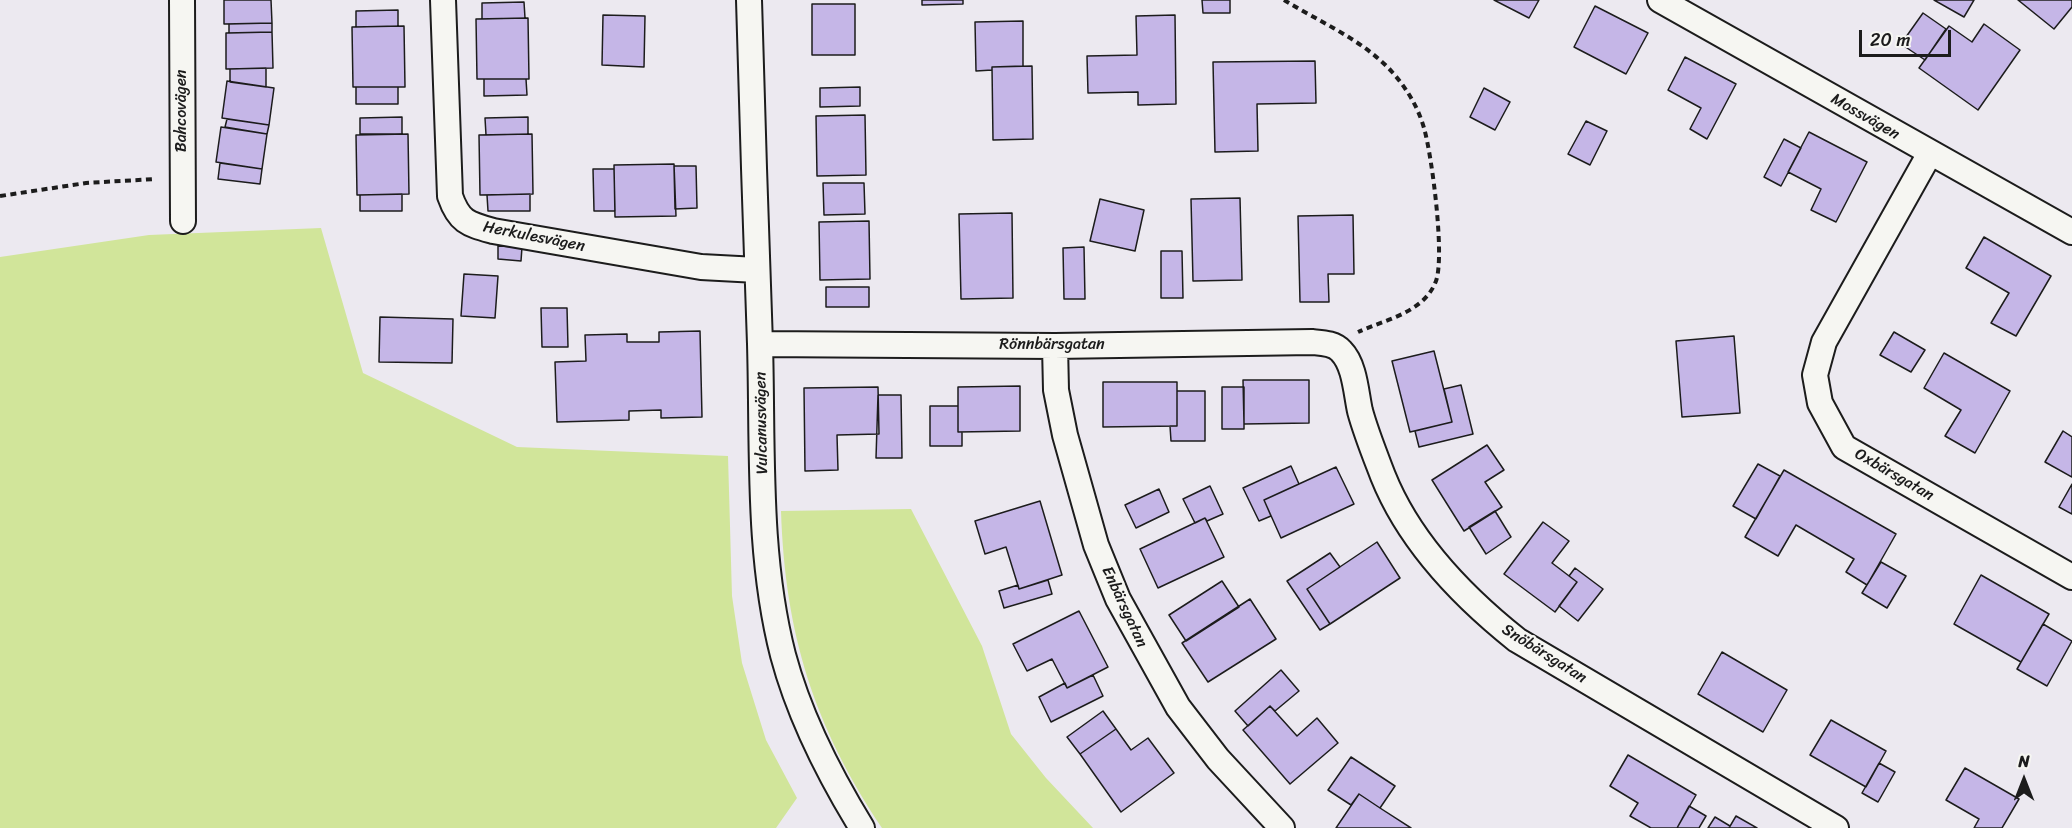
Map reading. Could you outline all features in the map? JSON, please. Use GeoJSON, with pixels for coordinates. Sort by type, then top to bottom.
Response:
{"type":"FeatureCollection","features":[{"type":"Feature","properties":{"kind":"street","name":"Bahcovägen"},"geometry":{"type":"LineString","coordinates":[[182,0],[183,221]]}},
{"type":"Feature","properties":{"kind":"street","name":"Herkulesvägen"},"geometry":{"type":"LineString","coordinates":[[443,0],[450,196],[456,214],[470,224],[493,231],[701,267],[757,270]]}},
{"type":"Feature","properties":{"kind":"street","name":"Vulcanusvägen"},"geometry":{"type":"LineString","coordinates":[[749,0],[766,543],[771,593],[781,645],[803,710],[845,800],[862,828]]}},
{"type":"Feature","properties":{"kind":"street","name":"Mossvägen"},"geometry":{"type":"LineString","coordinates":[[1660,0],[2072,232]]}},
{"type":"Feature","properties":{"kind":"street","name":"Oxbärsgatan"},"geometry":{"type":"LineString","coordinates":[[1930,153],[1824,342],[1815,375],[1820,403],[1844,447],[2072,578]]}},
{"type":"Feature","properties":{"kind":"street","name":"Rönnbärsgatan"},"geometry":{"type":"LineString","coordinates":[[760,344],[1054,346],[1312,342],[1335,347]]}},
{"type":"Feature","properties":{"kind":"street","name":"Enbärsgatan"},"geometry":{"type":"LineString","coordinates":[[1054,346],[1056,390],[1065,435],[1096,545],[1118,599],[1178,707],[1218,759],[1282,828]]}},
{"type":"Feature","properties":{"kind":"street","name":"Snöbärsgatan"},"geometry":{"type":"LineString","coordinates":[[1335,347],[1349,364],[1361,413],[1384,478],[1400,508],[1439,565],[1483,612],[1517,640],[1836,828]]}},
{"type":"Feature","properties":{"kind":"path"},"geometry":{"type":"LineString","coordinates":[[1284,0],[1374,54],[1393,73],[1412,98],[1424,126],[1430,154],[1439,257],[1436,282],[1419,302],[1399,317],[1335,347]]}},
{"type":"Feature","properties":{"kind":"path"},"geometry":{"type":"LineString","coordinates":[[0,196],[86,183],[183,178]]}},
{"type":"Feature","properties":{"kind":"green space"},"geometry":{"type":"Polygon","coordinates":[[[321,228],[363,373],[517,447],[728,456],[732,596],[742,663],[766,740],[797,798],[776,828],[0,828],[0,257],[149,235],[321,228]]]}},
{"type":"Feature","properties":{"kind":"green space"},"geometry":{"type":"Polygon","coordinates":[[[911,509],[982,646],[1011,734],[1046,778],[1093,828],[882,828],[858,790],[821,715],[797,638],[789,598],[781,511],[911,509]]]}},
{"type":"Feature","properties":{"kind":"building"},"geometry":{"type":"Polygon","coordinates":[[[224,0],[271,0],[272,23],[224,24],[224,0]]]}},
{"type":"Feature","properties":{"kind":"building"},"geometry":{"type":"Polygon","coordinates":[[[922,0],[963,0],[963,4],[922,5],[922,0]]]}},
{"type":"Feature","properties":{"kind":"building"},"geometry":{"type":"Polygon","coordinates":[[[1202,0],[1230,0],[1230,13],[1203,13],[1202,0]]]}},
{"type":"Feature","properties":{"kind":"building"},"geometry":{"type":"Polygon","coordinates":[[[1494,0],[1539,0],[1529,18],[1494,0]]]}},
{"type":"Feature","properties":{"kind":"building"},"geometry":{"type":"Polygon","coordinates":[[[1934,0],[1974,0],[1964,17],[1934,0]]]}},
{"type":"Feature","properties":{"kind":"building"},"geometry":{"type":"Polygon","coordinates":[[[2018,0],[2072,0],[2072,7],[2054,29],[2018,0]]]}},
{"type":"Feature","properties":{"kind":"building"},"geometry":{"type":"Polygon","coordinates":[[[524,2],[525,18],[482,19],[482,3],[524,2]]]}},
{"type":"Feature","properties":{"kind":"building"},"geometry":{"type":"Polygon","coordinates":[[[812,4],[855,4],[855,55],[812,55],[812,4]]]}},
{"type":"Feature","properties":{"kind":"building"},"geometry":{"type":"Polygon","coordinates":[[[1595,6],[1648,33],[1626,74],[1574,47],[1595,6]]]}},
{"type":"Feature","properties":{"kind":"building"},"geometry":{"type":"Polygon","coordinates":[[[398,10],[398,26],[356,27],[356,11],[398,10]]]}},
{"type":"Feature","properties":{"kind":"building"},"geometry":{"type":"Polygon","coordinates":[[[1923,13],[1946,29],[1925,60],[1901,44],[1923,13]]]}},
{"type":"Feature","properties":{"kind":"building"},"geometry":{"type":"Polygon","coordinates":[[[603,15],[645,16],[644,67],[602,65],[603,15]]]}},
{"type":"Feature","properties":{"kind":"building"},"geometry":{"type":"Polygon","coordinates":[[[1175,15],[1176,104],[1138,105],[1138,92],[1088,93],[1087,56],[1137,55],[1136,16],[1175,15]]]}},
{"type":"Feature","properties":{"kind":"building"},"geometry":{"type":"Polygon","coordinates":[[[528,18],[529,79],[477,79],[476,19],[528,18]]]}},
{"type":"Feature","properties":{"kind":"building"},"geometry":{"type":"Polygon","coordinates":[[[1023,21],[1023,66],[992,67],[992,70],[976,71],[975,22],[1023,21]]]}},
{"type":"Feature","properties":{"kind":"building"},"geometry":{"type":"Polygon","coordinates":[[[272,23],[272,32],[229,33],[229,24],[272,23]]]}},
{"type":"Feature","properties":{"kind":"building"},"geometry":{"type":"Polygon","coordinates":[[[1984,24],[2020,50],[1978,110],[1919,68],[1949,26],[1972,42],[1984,24]]]}},
{"type":"Feature","properties":{"kind":"building"},"geometry":{"type":"Polygon","coordinates":[[[404,26],[405,87],[353,87],[352,27],[404,26]]]}},
{"type":"Feature","properties":{"kind":"building"},"geometry":{"type":"Polygon","coordinates":[[[272,32],[273,68],[226,69],[226,33],[272,32]]]}},
{"type":"Feature","properties":{"kind":"building"},"geometry":{"type":"Polygon","coordinates":[[[1685,57],[1736,84],[1707,139],[1690,129],[1701,108],[1668,90],[1685,57]]]}},
{"type":"Feature","properties":{"kind":"building"},"geometry":{"type":"Polygon","coordinates":[[[1315,61],[1316,103],[1257,104],[1258,151],[1215,152],[1213,62],[1315,61]]]}},
{"type":"Feature","properties":{"kind":"building"},"geometry":{"type":"Polygon","coordinates":[[[1032,66],[1033,139],[993,140],[992,67],[1032,66]]]}},
{"type":"Feature","properties":{"kind":"building"},"geometry":{"type":"Polygon","coordinates":[[[266,68],[266,87],[230,82],[230,69],[266,68]]]}},
{"type":"Feature","properties":{"kind":"building"},"geometry":{"type":"Polygon","coordinates":[[[484,79],[526,79],[527,95],[484,96],[484,79]]]}},
{"type":"Feature","properties":{"kind":"building"},"geometry":{"type":"Polygon","coordinates":[[[227,81],[274,88],[269,125],[222,118],[227,81]]]}},
{"type":"Feature","properties":{"kind":"building"},"geometry":{"type":"Polygon","coordinates":[[[356,87],[398,87],[398,104],[356,104],[356,87]]]}},
{"type":"Feature","properties":{"kind":"building"},"geometry":{"type":"Polygon","coordinates":[[[860,87],[860,106],[820,107],[820,88],[860,87]]]}},
{"type":"Feature","properties":{"kind":"building"},"geometry":{"type":"Polygon","coordinates":[[[1484,88],[1510,102],[1495,130],[1470,117],[1484,88]]]}},
{"type":"Feature","properties":{"kind":"building"},"geometry":{"type":"Polygon","coordinates":[[[865,115],[866,175],[817,176],[816,116],[865,115]]]}},
{"type":"Feature","properties":{"kind":"building"},"geometry":{"type":"Polygon","coordinates":[[[402,117],[402,134],[360,134],[360,118],[402,117]]]}},
{"type":"Feature","properties":{"kind":"building"},"geometry":{"type":"Polygon","coordinates":[[[528,117],[528,134],[486,135],[485,118],[528,117]]]}},
{"type":"Feature","properties":{"kind":"building"},"geometry":{"type":"Polygon","coordinates":[[[227,119],[269,125],[267,134],[225,127],[227,119]]]}},
{"type":"Feature","properties":{"kind":"building"},"geometry":{"type":"Polygon","coordinates":[[[1586,121],[1607,131],[1590,165],[1568,154],[1586,121]]]}},
{"type":"Feature","properties":{"kind":"building"},"geometry":{"type":"Polygon","coordinates":[[[221,127],[267,134],[262,169],[216,162],[221,127]]]}},
{"type":"Feature","properties":{"kind":"building"},"geometry":{"type":"Polygon","coordinates":[[[1809,132],[1867,162],[1836,222],[1811,210],[1821,189],[1788,172],[1809,132]]]}},
{"type":"Feature","properties":{"kind":"building"},"geometry":{"type":"Polygon","coordinates":[[[408,134],[409,194],[357,195],[356,135],[408,134]]]}},
{"type":"Feature","properties":{"kind":"building"},"geometry":{"type":"Polygon","coordinates":[[[532,134],[533,194],[480,195],[479,135],[532,134]]]}},
{"type":"Feature","properties":{"kind":"building"},"geometry":{"type":"Polygon","coordinates":[[[1784,139],[1801,148],[1781,186],[1764,177],[1784,139]]]}},
{"type":"Feature","properties":{"kind":"building"},"geometry":{"type":"Polygon","coordinates":[[[220,163],[262,169],[260,184],[218,179],[220,163]]]}},
{"type":"Feature","properties":{"kind":"building"},"geometry":{"type":"Polygon","coordinates":[[[674,164],[676,216],[615,217],[614,165],[674,164]]]}},
{"type":"Feature","properties":{"kind":"building"},"geometry":{"type":"Polygon","coordinates":[[[674,166],[696,166],[697,208],[675,209],[674,166]]]}},
{"type":"Feature","properties":{"kind":"building"},"geometry":{"type":"Polygon","coordinates":[[[593,169],[614,169],[615,211],[594,211],[593,169]]]}},
{"type":"Feature","properties":{"kind":"building"},"geometry":{"type":"Polygon","coordinates":[[[823,183],[864,183],[865,214],[824,215],[823,183]]]}},
{"type":"Feature","properties":{"kind":"building"},"geometry":{"type":"Polygon","coordinates":[[[402,194],[402,211],[360,211],[360,195],[402,194]]]}},
{"type":"Feature","properties":{"kind":"building"},"geometry":{"type":"Polygon","coordinates":[[[530,194],[530,211],[488,211],[487,195],[530,194]]]}},
{"type":"Feature","properties":{"kind":"building"},"geometry":{"type":"Polygon","coordinates":[[[1240,198],[1242,280],[1193,281],[1191,199],[1240,198]]]}},
{"type":"Feature","properties":{"kind":"building"},"geometry":{"type":"Polygon","coordinates":[[[1100,199],[1144,210],[1135,251],[1090,241],[1100,199]]]}},
{"type":"Feature","properties":{"kind":"building"},"geometry":{"type":"Polygon","coordinates":[[[1012,213],[1013,298],[961,299],[959,214],[1012,213]]]}},
{"type":"Feature","properties":{"kind":"building"},"geometry":{"type":"Polygon","coordinates":[[[1353,215],[1354,274],[1328,274],[1329,302],[1300,302],[1298,216],[1353,215]]]}},
{"type":"Feature","properties":{"kind":"building"},"geometry":{"type":"Polygon","coordinates":[[[869,221],[870,279],[820,280],[819,222],[869,221]]]}},
{"type":"Feature","properties":{"kind":"building"},"geometry":{"type":"Polygon","coordinates":[[[1984,237],[2051,276],[2016,336],[1991,323],[2009,293],[1966,268],[1984,237]]]}},
{"type":"Feature","properties":{"kind":"building"},"geometry":{"type":"Polygon","coordinates":[[[498,246],[522,247],[521,261],[498,259],[498,246]]]}},
{"type":"Feature","properties":{"kind":"building"},"geometry":{"type":"Polygon","coordinates":[[[1084,247],[1085,299],[1064,299],[1063,248],[1084,247]]]}},
{"type":"Feature","properties":{"kind":"building"},"geometry":{"type":"Polygon","coordinates":[[[1161,251],[1182,251],[1183,298],[1161,298],[1161,251]]]}},
{"type":"Feature","properties":{"kind":"building"},"geometry":{"type":"Polygon","coordinates":[[[464,274],[498,276],[495,318],[461,316],[464,274]]]}},
{"type":"Feature","properties":{"kind":"building"},"geometry":{"type":"Polygon","coordinates":[[[826,287],[869,287],[869,307],[826,307],[826,287]]]}},
{"type":"Feature","properties":{"kind":"building"},"geometry":{"type":"Polygon","coordinates":[[[541,308],[567,308],[568,347],[542,347],[541,308]]]}},
{"type":"Feature","properties":{"kind":"building"},"geometry":{"type":"Polygon","coordinates":[[[380,317],[453,319],[452,363],[379,362],[380,317]]]}},
{"type":"Feature","properties":{"kind":"building"},"geometry":{"type":"Polygon","coordinates":[[[700,331],[702,417],[661,418],[661,410],[629,411],[629,420],[557,422],[555,362],[586,361],[585,335],[627,334],[627,342],[659,342],[659,332],[700,331]]]}},
{"type":"Feature","properties":{"kind":"building"},"geometry":{"type":"Polygon","coordinates":[[[1894,332],[1925,350],[1911,372],[1880,355],[1894,332]]]}},
{"type":"Feature","properties":{"kind":"building"},"geometry":{"type":"Polygon","coordinates":[[[1734,336],[1740,413],[1682,417],[1676,341],[1734,336]]]}},
{"type":"Feature","properties":{"kind":"building"},"geometry":{"type":"Polygon","coordinates":[[[1434,351],[1452,422],[1410,432],[1392,361],[1434,351]]]}},
{"type":"Feature","properties":{"kind":"building"},"geometry":{"type":"Polygon","coordinates":[[[1944,353],[2010,391],[1975,453],[1945,436],[1961,410],[1924,388],[1944,353]]]}},
{"type":"Feature","properties":{"kind":"building"},"geometry":{"type":"Polygon","coordinates":[[[1243,380],[1309,380],[1309,423],[1244,424],[1243,380]]]}},
{"type":"Feature","properties":{"kind":"building"},"geometry":{"type":"Polygon","coordinates":[[[1103,382],[1177,382],[1177,426],[1103,427],[1103,382]]]}},
{"type":"Feature","properties":{"kind":"building"},"geometry":{"type":"Polygon","coordinates":[[[1461,385],[1473,434],[1419,447],[1415,431],[1452,422],[1444,389],[1461,385]]]}},
{"type":"Feature","properties":{"kind":"building"},"geometry":{"type":"Polygon","coordinates":[[[1020,386],[1020,431],[958,432],[958,387],[1020,386]]]}},
{"type":"Feature","properties":{"kind":"building"},"geometry":{"type":"Polygon","coordinates":[[[878,387],[879,434],[837,435],[838,470],[805,471],[804,388],[878,387]]]}},
{"type":"Feature","properties":{"kind":"building"},"geometry":{"type":"Polygon","coordinates":[[[1222,387],[1244,387],[1244,429],[1222,429],[1222,387]]]}},
{"type":"Feature","properties":{"kind":"building"},"geometry":{"type":"Polygon","coordinates":[[[1177,391],[1205,391],[1205,441],[1171,441],[1170,426],[1177,426],[1177,391]]]}},
{"type":"Feature","properties":{"kind":"building"},"geometry":{"type":"Polygon","coordinates":[[[878,395],[901,395],[902,458],[876,458],[878,395]]]}},
{"type":"Feature","properties":{"kind":"building"},"geometry":{"type":"Polygon","coordinates":[[[930,406],[958,406],[958,432],[962,432],[962,446],[930,446],[930,406]]]}},
{"type":"Feature","properties":{"kind":"building"},"geometry":{"type":"Polygon","coordinates":[[[2063,431],[2072,437],[2072,477],[2045,462],[2063,431]]]}},
{"type":"Feature","properties":{"kind":"building"},"geometry":{"type":"Polygon","coordinates":[[[1487,445],[1504,470],[1485,482],[1502,507],[1464,531],[1432,480],[1487,445]]]}},
{"type":"Feature","properties":{"kind":"building"},"geometry":{"type":"Polygon","coordinates":[[[1758,464],[1780,476],[1756,519],[1733,506],[1758,464]]]}},
{"type":"Feature","properties":{"kind":"building"},"geometry":{"type":"Polygon","coordinates":[[[1291,466],[1299,484],[1264,500],[1271,516],[1259,521],[1243,488],[1291,466]]]}},
{"type":"Feature","properties":{"kind":"building"},"geometry":{"type":"Polygon","coordinates":[[[1336,467],[1354,504],[1281,538],[1264,500],[1336,467]]]}},
{"type":"Feature","properties":{"kind":"building"},"geometry":{"type":"Polygon","coordinates":[[[1784,470],[1896,534],[1867,585],[1846,572],[1854,559],[1796,525],[1778,556],[1745,537],[1784,470]]]}},
{"type":"Feature","properties":{"kind":"building"},"geometry":{"type":"Polygon","coordinates":[[[2072,484],[2072,514],[2059,507],[2072,484]]]}},
{"type":"Feature","properties":{"kind":"building"},"geometry":{"type":"Polygon","coordinates":[[[1210,486],[1223,514],[1195,523],[1183,499],[1210,486]]]}},
{"type":"Feature","properties":{"kind":"building"},"geometry":{"type":"Polygon","coordinates":[[[1159,489],[1169,512],[1136,528],[1125,505],[1159,489]]]}},
{"type":"Feature","properties":{"kind":"building"},"geometry":{"type":"Polygon","coordinates":[[[1040,501],[1062,575],[1019,589],[1006,547],[985,554],[975,521],[1040,501]]]}},
{"type":"Feature","properties":{"kind":"building"},"geometry":{"type":"Polygon","coordinates":[[[1495,511],[1511,537],[1486,554],[1469,527],[1495,511]]]}},
{"type":"Feature","properties":{"kind":"building"},"geometry":{"type":"Polygon","coordinates":[[[1205,518],[1224,557],[1158,588],[1140,549],[1205,518]]]}},
{"type":"Feature","properties":{"kind":"building"},"geometry":{"type":"Polygon","coordinates":[[[1543,522],[1569,541],[1552,563],[1577,582],[1555,612],[1504,574],[1543,522]]]}},
{"type":"Feature","properties":{"kind":"building"},"geometry":{"type":"Polygon","coordinates":[[[1377,542],[1400,578],[1330,624],[1307,589],[1377,542]]]}},
{"type":"Feature","properties":{"kind":"building"},"geometry":{"type":"Polygon","coordinates":[[[1330,553],[1340,567],[1307,589],[1330,624],[1320,630],[1287,581],[1330,553]]]}},
{"type":"Feature","properties":{"kind":"building"},"geometry":{"type":"Polygon","coordinates":[[[1881,562],[1906,576],[1887,608],[1862,593],[1881,562]]]}},
{"type":"Feature","properties":{"kind":"building"},"geometry":{"type":"Polygon","coordinates":[[[1575,568],[1603,589],[1578,621],[1559,606],[1577,582],[1569,576],[1575,568]]]}},
{"type":"Feature","properties":{"kind":"building"},"geometry":{"type":"Polygon","coordinates":[[[1981,575],[2049,614],[2021,662],[1954,624],[1981,575]]]}},
{"type":"Feature","properties":{"kind":"building"},"geometry":{"type":"Polygon","coordinates":[[[1048,580],[1052,594],[1004,608],[999,591],[1018,585],[1019,589],[1048,580]]]}},
{"type":"Feature","properties":{"kind":"building"},"geometry":{"type":"Polygon","coordinates":[[[1222,581],[1239,607],[1186,641],[1169,615],[1222,581]]]}},
{"type":"Feature","properties":{"kind":"building"},"geometry":{"type":"Polygon","coordinates":[[[1250,599],[1276,639],[1208,682],[1182,643],[1250,599]]]}},
{"type":"Feature","properties":{"kind":"building"},"geometry":{"type":"Polygon","coordinates":[[[1079,611],[1108,667],[1067,688],[1052,659],[1027,671],[1013,644],[1079,611]]]}},
{"type":"Feature","properties":{"kind":"building"},"geometry":{"type":"Polygon","coordinates":[[[2043,624],[2072,641],[2047,686],[2017,669],[2043,624]]]}},
{"type":"Feature","properties":{"kind":"building"},"geometry":{"type":"Polygon","coordinates":[[[1722,652],[1787,690],[1763,732],[1698,694],[1722,652]]]}},
{"type":"Feature","properties":{"kind":"building"},"geometry":{"type":"Polygon","coordinates":[[[1281,670],[1299,691],[1275,711],[1270,706],[1248,726],[1235,711],[1281,670]]]}},
{"type":"Feature","properties":{"kind":"building"},"geometry":{"type":"Polygon","coordinates":[[[1093,675],[1103,696],[1051,722],[1039,697],[1065,683],[1067,688],[1093,675]]]}},
{"type":"Feature","properties":{"kind":"building"},"geometry":{"type":"Polygon","coordinates":[[[1270,706],[1297,736],[1317,718],[1338,743],[1290,784],[1243,730],[1270,706]]]}},
{"type":"Feature","properties":{"kind":"building"},"geometry":{"type":"Polygon","coordinates":[[[1103,711],[1116,729],[1080,754],[1067,737],[1103,711]]]}},
{"type":"Feature","properties":{"kind":"building"},"geometry":{"type":"Polygon","coordinates":[[[1831,720],[1886,751],[1866,787],[1810,755],[1831,720]]]}},
{"type":"Feature","properties":{"kind":"building"},"geometry":{"type":"Polygon","coordinates":[[[1116,729],[1131,750],[1148,738],[1174,773],[1121,812],[1080,754],[1116,729]]]}},
{"type":"Feature","properties":{"kind":"building"},"geometry":{"type":"Polygon","coordinates":[[[1628,755],[1696,795],[1677,828],[1651,828],[1630,816],[1638,803],[1610,786],[1628,755]]]}},
{"type":"Feature","properties":{"kind":"building"},"geometry":{"type":"Polygon","coordinates":[[[1351,757],[1395,786],[1380,808],[1359,794],[1351,805],[1328,790],[1351,757]]]}},
{"type":"Feature","properties":{"kind":"building"},"geometry":{"type":"Polygon","coordinates":[[[1879,763],[1895,772],[1878,802],[1862,793],[1879,763]]]}},
{"type":"Feature","properties":{"kind":"building"},"geometry":{"type":"Polygon","coordinates":[[[1965,768],[2019,799],[2002,828],[1974,828],[1979,819],[1946,800],[1965,768]]]}},
{"type":"Feature","properties":{"kind":"building"},"geometry":{"type":"Polygon","coordinates":[[[1359,794],[1380,808],[1411,828],[1336,828],[1359,794]]]}},
{"type":"Feature","properties":{"kind":"building"},"geometry":{"type":"Polygon","coordinates":[[[1689,806],[1706,816],[1699,828],[1677,828],[1689,806]]]}},
{"type":"Feature","properties":{"kind":"building"},"geometry":{"type":"Polygon","coordinates":[[[1736,816],[1757,828],[1729,828],[1736,816]]]}},
{"type":"Feature","properties":{"kind":"building"},"geometry":{"type":"Polygon","coordinates":[[[1715,817],[1730,826],[1729,828],[1708,828],[1715,817]]]}}]}
